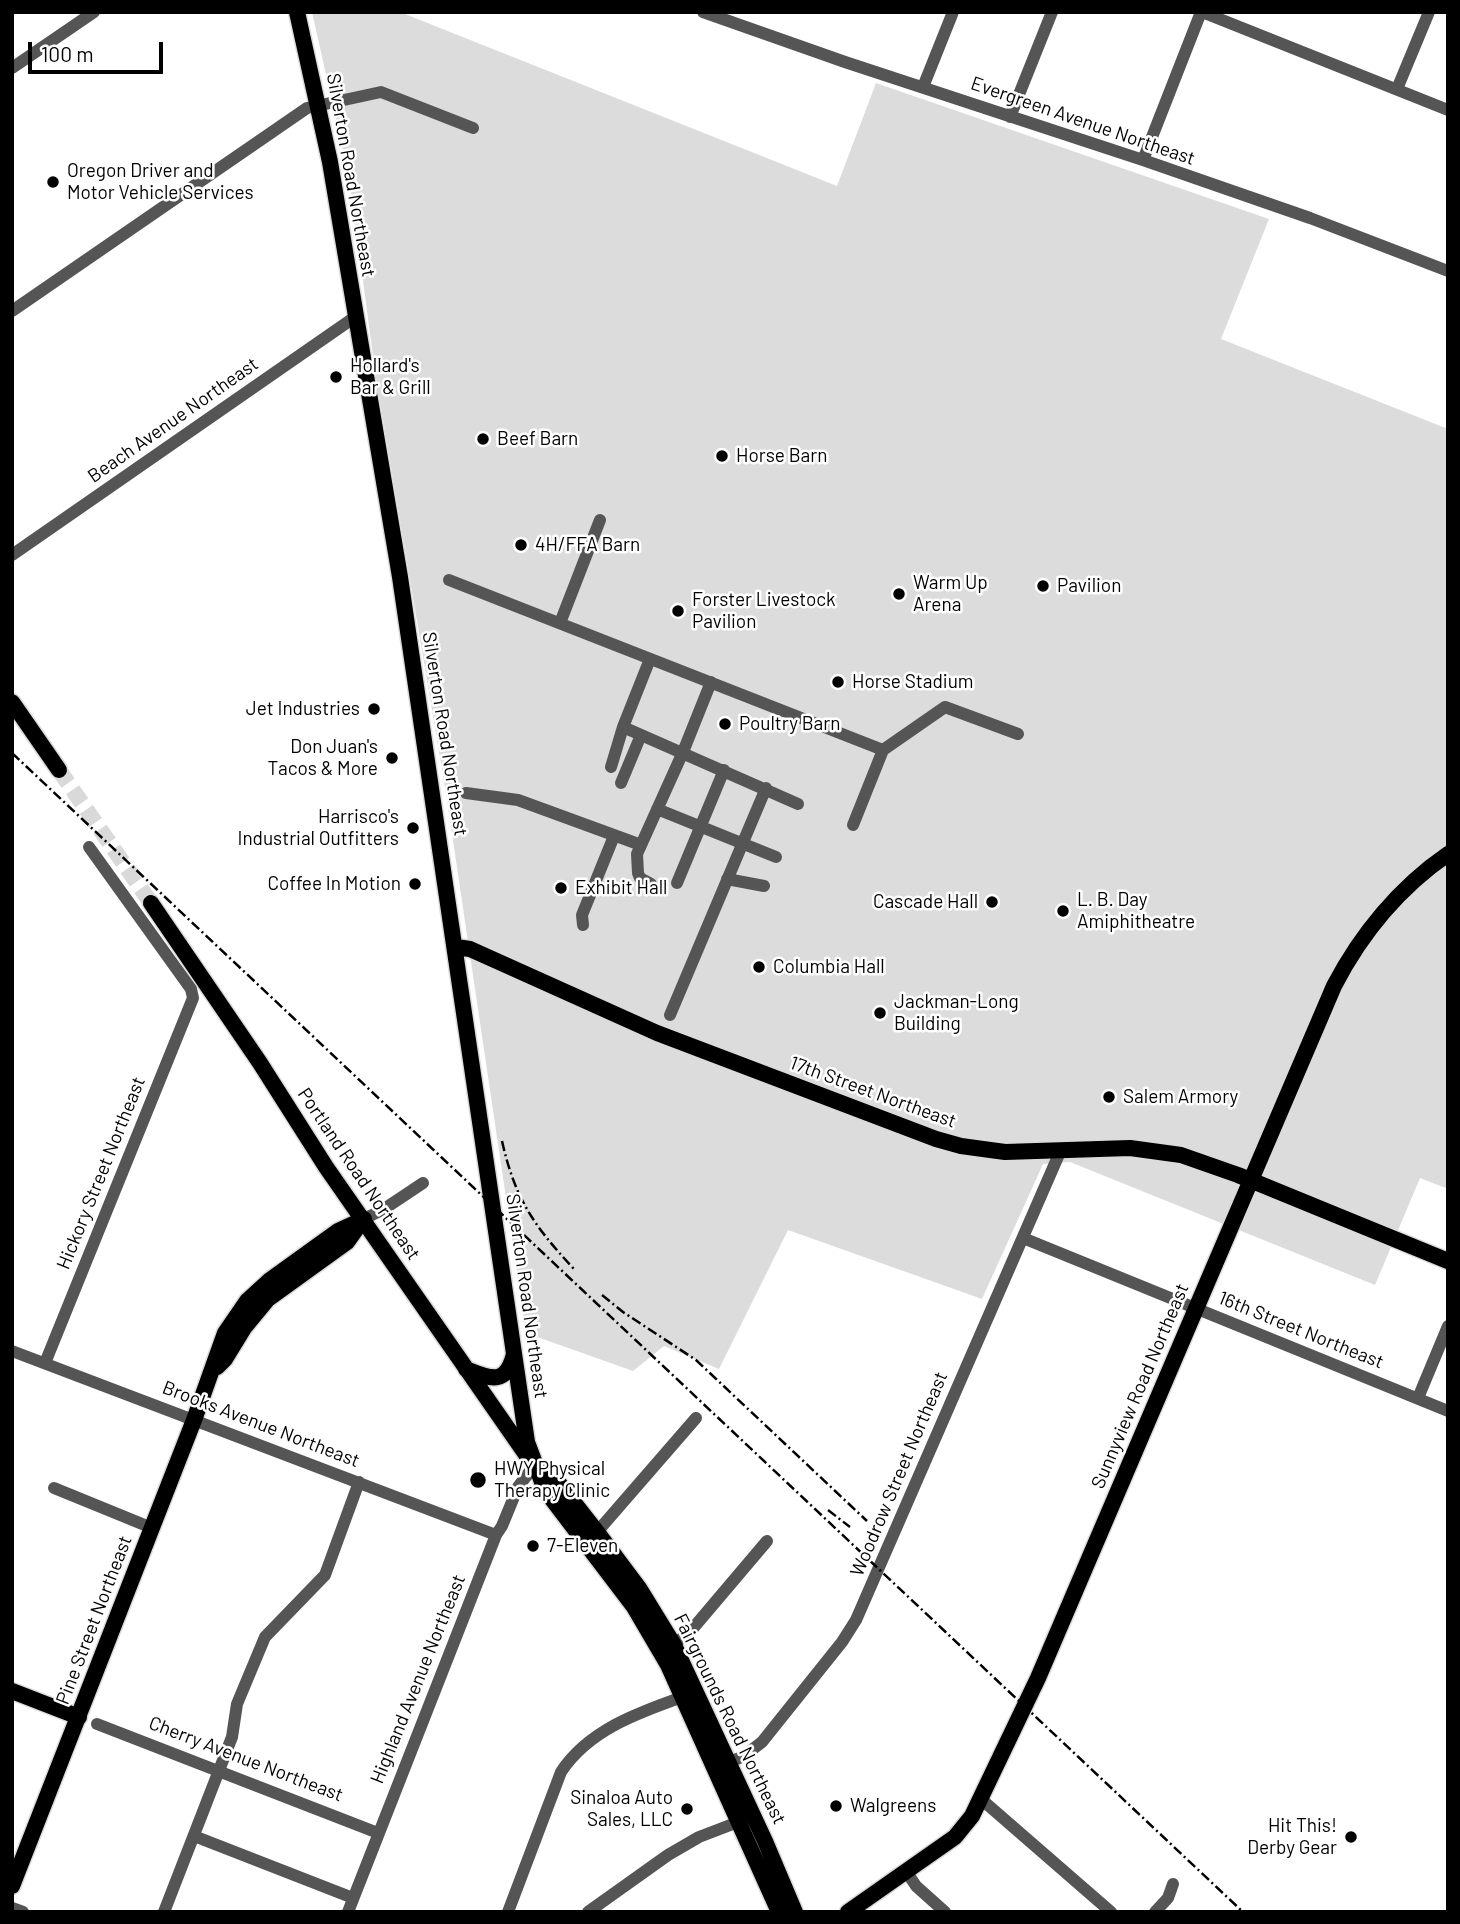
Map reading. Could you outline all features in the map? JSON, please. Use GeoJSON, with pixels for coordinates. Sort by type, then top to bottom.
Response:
{"type":"FeatureCollection","features":[{"type":"Feature","properties":{"kind":"main road","name":"Silverton Road Northeast"},"geometry":{"type":"LineString","coordinates":[[297,12],[319,105],[400,576],[525,1432],[534,1466]]}},
{"type":"Feature","properties":{"kind":"main road"},"geometry":{"type":"LineString","coordinates":[[12,702],[59,770]]}},
{"type":"Feature","properties":{"kind":"main road","name":"Sunnyview Road Northeast"},"geometry":{"type":"LineString","coordinates":[[848,1912],[954,1837],[966,1825],[981,1800],[1038,1678],[1317,1024],[1344,967],[1385,910],[1448,853]]}},
{"type":"Feature","properties":{"kind":"main road","name":"Portland Road Northeast"},"geometry":{"type":"LineString","coordinates":[[151,903],[260,1063],[326,1167],[534,1466]]}},
{"type":"Feature","properties":{"kind":"main road","name":"17th Street Northeast"},"geometry":{"type":"LineString","coordinates":[[456,947],[470,950],[657,1033],[936,1139],[994,1151],[1060,1152],[1097,1148],[1152,1150],[1200,1160],[1448,1261]]}},
{"type":"Feature","properties":{"kind":"main road","name":"Pine Street Northeast"},"geometry":{"type":"LineString","coordinates":[[12,1886],[214,1370],[215,1356],[225,1333],[256,1293],[270,1280],[338,1231],[364,1219]]}},
{"type":"Feature","properties":{"kind":"main road"},"geometry":{"type":"LineString","coordinates":[[466,1369],[486,1377],[500,1377],[511,1367],[514,1354]]}},
{"type":"Feature","properties":{"kind":"main road","name":"Fairgrounds Road Northeast"},"geometry":{"type":"LineString","coordinates":[[534,1466],[557,1481],[639,1588],[721,1765],[795,1912]]}},
{"type":"Feature","properties":{"kind":"main road","name":"Fairgrounds Road Northeast"},"geometry":{"type":"LineString","coordinates":[[534,1466],[545,1490],[667,1648]]}},
{"type":"Feature","properties":{"kind":"main road"},"geometry":{"type":"LineString","coordinates":[[12,1691],[79,1717]]}},
{"type":"Feature","properties":{"kind":"main road","name":"Fairgrounds Road Northeast"},"geometry":{"type":"LineString","coordinates":[[747,1819],[779,1912]]}},
{"type":"Feature","properties":{"kind":"street"},"geometry":{"type":"LineString","coordinates":[[12,68],[94,12]]}},
{"type":"Feature","properties":{"kind":"street","name":"Evergreen Avenue Northeast"},"geometry":{"type":"LineString","coordinates":[[703,12],[1310,218],[1448,271]]}},
{"type":"Feature","properties":{"kind":"street"},"geometry":{"type":"LineString","coordinates":[[923,87],[953,12]]}},
{"type":"Feature","properties":{"kind":"street"},"geometry":{"type":"LineString","coordinates":[[1010,117],[1052,12]]}},
{"type":"Feature","properties":{"kind":"street"},"geometry":{"type":"LineString","coordinates":[[1143,160],[1201,12],[1448,110]]}},
{"type":"Feature","properties":{"kind":"street"},"geometry":{"type":"LineString","coordinates":[[1397,89],[1430,12]]}},
{"type":"Feature","properties":{"kind":"street"},"geometry":{"type":"LineString","coordinates":[[12,311],[304,109],[381,92],[473,128]]}},
{"type":"Feature","properties":{"kind":"street","name":"Beach Avenue Northeast"},"geometry":{"type":"LineString","coordinates":[[12,555],[355,317]]}},
{"type":"Feature","properties":{"kind":"street"},"geometry":{"type":"LineString","coordinates":[[560,623],[600,520]]}},
{"type":"Feature","properties":{"kind":"street"},"geometry":{"type":"LineString","coordinates":[[449,580],[883,750]]}},
{"type":"Feature","properties":{"kind":"street"},"geometry":{"type":"LineString","coordinates":[[611,767],[623,727],[650,659]]}},
{"type":"Feature","properties":{"kind":"street"},"geometry":{"type":"LineString","coordinates":[[651,884],[643,881],[638,873],[636,862],[641,845],[711,682]]}},
{"type":"Feature","properties":{"kind":"street"},"geometry":{"type":"LineString","coordinates":[[853,825],[883,750],[945,707],[1018,734]]}},
{"type":"Feature","properties":{"kind":"street"},"geometry":{"type":"LineString","coordinates":[[623,727],[798,804]]}},
{"type":"Feature","properties":{"kind":"street"},"geometry":{"type":"LineString","coordinates":[[621,783],[641,735]]}},
{"type":"Feature","properties":{"kind":"street"},"geometry":{"type":"LineString","coordinates":[[677,883],[724,770]]}},
{"type":"Feature","properties":{"kind":"street"},"geometry":{"type":"LineString","coordinates":[[670,1015],[766,789]]}},
{"type":"Feature","properties":{"kind":"street"},"geometry":{"type":"LineString","coordinates":[[466,793],[518,800],[641,845]]}},
{"type":"Feature","properties":{"kind":"street"},"geometry":{"type":"LineString","coordinates":[[657,809],[776,857]]}},
{"type":"Feature","properties":{"kind":"street"},"geometry":{"type":"LineString","coordinates":[[583,925],[582,915],[614,836]]}},
{"type":"Feature","properties":{"kind":"street","name":"Hickory Street Northeast"},"geometry":{"type":"LineString","coordinates":[[45,1363],[193,998],[191,989],[89,847]]}},
{"type":"Feature","properties":{"kind":"street"},"geometry":{"type":"LineString","coordinates":[[727,880],[764,886]]}},
{"type":"Feature","properties":{"kind":"street","name":"Woodrow Street Northeast"},"geometry":{"type":"LineString","coordinates":[[721,1765],[744,1756],[762,1742],[842,1642],[856,1619],[1060,1152]]}},
{"type":"Feature","properties":{"kind":"street","name":"Pine Street Northeast"},"geometry":{"type":"LineString","coordinates":[[364,1219],[423,1183]]}},
{"type":"Feature","properties":{"kind":"street","name":"16th Street Northeast"},"geometry":{"type":"LineString","coordinates":[[1023,1238],[1448,1411]]}},
{"type":"Feature","properties":{"kind":"street"},"geometry":{"type":"LineString","coordinates":[[1418,1398],[1448,1326]]}},
{"type":"Feature","properties":{"kind":"street","name":"Brooks Avenue Northeast"},"geometry":{"type":"LineString","coordinates":[[12,1351],[496,1535]]}},
{"type":"Feature","properties":{"kind":"street"},"geometry":{"type":"LineString","coordinates":[[597,1532],[696,1418]]}},
{"type":"Feature","properties":{"kind":"street","name":"Highland Avenue Northeast"},"geometry":{"type":"LineString","coordinates":[[348,1912],[496,1535],[502,1527],[518,1487],[534,1466]]}},
{"type":"Feature","properties":{"kind":"street"},"geometry":{"type":"LineString","coordinates":[[164,1912],[232,1737],[237,1704],[259,1647],[265,1637],[325,1575],[359,1482]]}},
{"type":"Feature","properties":{"kind":"street"},"geometry":{"type":"LineString","coordinates":[[54,1488],[152,1528]]}},
{"type":"Feature","properties":{"kind":"street"},"geometry":{"type":"LineString","coordinates":[[667,1648],[689,1633],[767,1541]]}},
{"type":"Feature","properties":{"kind":"street"},"geometry":{"type":"LineString","coordinates":[[508,1912],[561,1772],[571,1757],[601,1732],[690,1695]]}},
{"type":"Feature","properties":{"kind":"street","name":"Cherry Avenue Northeast"},"geometry":{"type":"LineString","coordinates":[[97,1724],[378,1833]]}},
{"type":"Feature","properties":{"kind":"street"},"geometry":{"type":"LineString","coordinates":[[981,1800],[1111,1912]]}},
{"type":"Feature","properties":{"kind":"street"},"geometry":{"type":"LineString","coordinates":[[587,1912],[667,1855],[699,1837],[747,1819]]}},
{"type":"Feature","properties":{"kind":"street"},"geometry":{"type":"LineString","coordinates":[[194,1836],[353,1898]]}},
{"type":"Feature","properties":{"kind":"street"},"geometry":{"type":"LineString","coordinates":[[906,1871],[916,1886],[945,1912]]}},
{"type":"Feature","properties":{"kind":"street"},"geometry":{"type":"LineString","coordinates":[[1155,1912],[1168,1898],[1173,1884]]}},
{"type":"Feature","properties":{"kind":"street"},"geometry":{"type":"LineString","coordinates":[[12,1908],[23,1912]]}},
{"type":"Feature","properties":{"kind":"shaded area"},"geometry":{"type":"Polygon","coordinates":[[[312,12],[400,12],[837,186],[876,83],[1269,219],[1221,339],[1448,429],[1448,1189],[1420,1178],[1375,1285],[1070,1162],[1043,1164],[982,1299],[788,1230],[719,1369],[664,1346],[633,1371],[526,1333],[446,793],[376,378],[349,177],[312,12]]]}},
{"type":"Feature","properties":{"kind":"tunnel"},"geometry":{"type":"LineString","coordinates":[[59,770],[151,903]]}},
{"type":"Feature","properties":{"kind":"railway"},"geometry":{"type":"LineString","coordinates":[[12,753],[1243,1912]]}},
{"type":"Feature","properties":{"kind":"railway"},"geometry":{"type":"LineString","coordinates":[[502,1141],[513,1179],[528,1211],[574,1269]]}},
{"type":"Feature","properties":{"kind":"railway"},"geometry":{"type":"LineString","coordinates":[[602,1295],[696,1360],[867,1521]]}},
{"type":"Feature","properties":{"kind":"railway"},"geometry":{"type":"LineString","coordinates":[[828,1510],[850,1527]]}},
{"type":"Feature","properties":{"kind":"place","name":"Oregon Driver and Motor Vehicle Services"},"geometry":{"type":"Point","coordinates":[53,182]}},
{"type":"Feature","properties":{"kind":"place","name":"Hollard's Bar & Grill"},"geometry":{"type":"Point","coordinates":[336,377]}},
{"type":"Feature","properties":{"kind":"place","name":"Beef Barn"},"geometry":{"type":"Point","coordinates":[483,439]}},
{"type":"Feature","properties":{"kind":"place","name":"Horse Barn"},"geometry":{"type":"Point","coordinates":[722,456]}},
{"type":"Feature","properties":{"kind":"place","name":"4H/FFA Barn"},"geometry":{"type":"Point","coordinates":[521,545]}},
{"type":"Feature","properties":{"kind":"place","name":"Pavilion"},"geometry":{"type":"Point","coordinates":[1043,586]}},
{"type":"Feature","properties":{"kind":"place","name":"Warm Up Arena"},"geometry":{"type":"Point","coordinates":[899,594]}},
{"type":"Feature","properties":{"kind":"place","name":"Forster Livestock Pavilion"},"geometry":{"type":"Point","coordinates":[678,611]}},
{"type":"Feature","properties":{"kind":"place","name":"Horse Stadium"},"geometry":{"type":"Point","coordinates":[838,682]}},
{"type":"Feature","properties":{"kind":"place","name":"Jet Industries"},"geometry":{"type":"Point","coordinates":[374,709]}},
{"type":"Feature","properties":{"kind":"place","name":"Poultry Barn"},"geometry":{"type":"Point","coordinates":[725,724]}},
{"type":"Feature","properties":{"kind":"place","name":"Don Juan's Tacos & More"},"geometry":{"type":"Point","coordinates":[392,758]}},
{"type":"Feature","properties":{"kind":"place","name":"Harrisco's Industrial Outfitters"},"geometry":{"type":"Point","coordinates":[413,828]}},
{"type":"Feature","properties":{"kind":"place","name":"Coffee In Motion"},"geometry":{"type":"Point","coordinates":[415,884]}},
{"type":"Feature","properties":{"kind":"place","name":"Exhibit Hall"},"geometry":{"type":"Point","coordinates":[561,888]}},
{"type":"Feature","properties":{"kind":"place","name":"Cascade Hall"},"geometry":{"type":"Point","coordinates":[992,902]}},
{"type":"Feature","properties":{"kind":"place","name":"L. B. Day Amiphitheatre"},"geometry":{"type":"Point","coordinates":[1063,911]}},
{"type":"Feature","properties":{"kind":"place","name":"Columbia Hall"},"geometry":{"type":"Point","coordinates":[759,967]}},
{"type":"Feature","properties":{"kind":"place","name":"Jackman-Long Building"},"geometry":{"type":"Point","coordinates":[880,1013]}},
{"type":"Feature","properties":{"kind":"place","name":"Salem Armory"},"geometry":{"type":"Point","coordinates":[1109,1097]}},
{"type":"Feature","properties":{"kind":"place","name":"HWY Physical Therapy Clinic"},"geometry":{"type":"Point","coordinates":[478,1480]}},
{"type":"Feature","properties":{"kind":"place","name":"7-Eleven"},"geometry":{"type":"Point","coordinates":[533,1546]}},
{"type":"Feature","properties":{"kind":"place","name":"Walgreens"},"geometry":{"type":"Point","coordinates":[836,1806]}},
{"type":"Feature","properties":{"kind":"place","name":"Sinaloa Auto Sales, LLC"},"geometry":{"type":"Point","coordinates":[687,1809]}},
{"type":"Feature","properties":{"kind":"place","name":"Hit This! Derby Gear"},"geometry":{"type":"Point","coordinates":[1351,1837]}}]}
